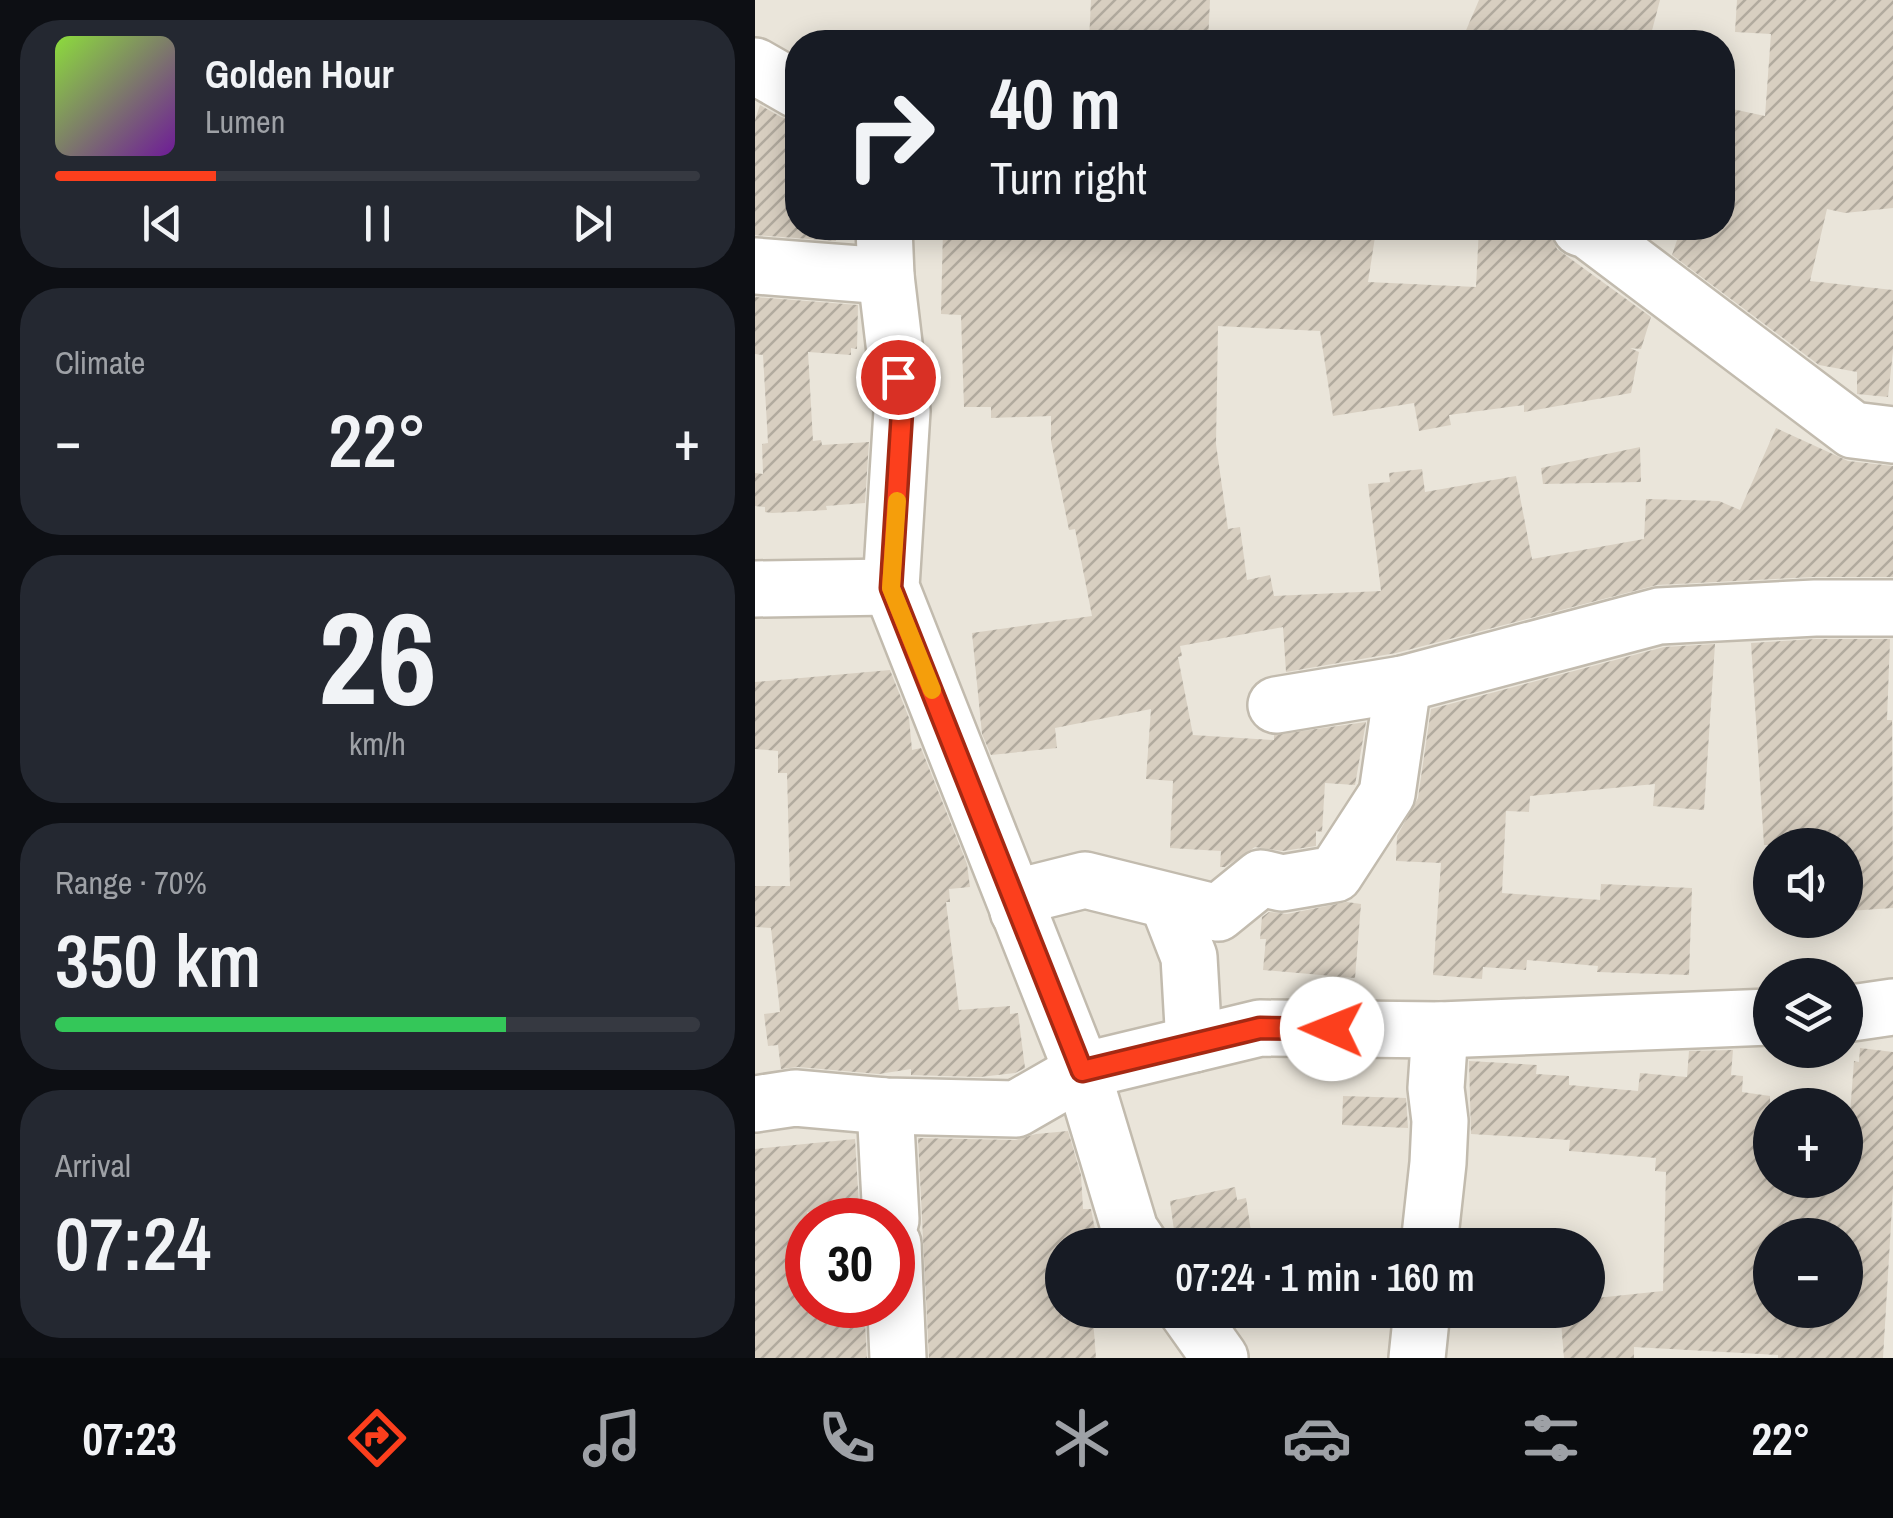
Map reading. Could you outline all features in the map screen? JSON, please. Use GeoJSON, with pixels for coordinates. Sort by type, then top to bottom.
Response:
{"type":"FeatureCollection","features":[{"type":"Feature","properties":{"kind":"street"},"geometry":{"type":"LineString","coordinates":[[755,66],[785,83]]}},
{"type":"Feature","properties":{"kind":"street"},"geometry":{"type":"LineString","coordinates":[[1602,240],[1853,430],[1893,435]]}},
{"type":"Feature","properties":{"kind":"street"},"geometry":{"type":"LineString","coordinates":[[755,266],[885,252],[902,411],[891,588],[1082,1071],[1129,1228]]}},
{"type":"Feature","properties":{"kind":"street"},"geometry":{"type":"LineString","coordinates":[[755,589],[891,588]]}},
{"type":"Feature","properties":{"kind":"street"},"geometry":{"type":"LineString","coordinates":[[1276,705],[1403,684],[1659,616],[1893,608]]}},
{"type":"Feature","properties":{"kind":"street"},"geometry":{"type":"LineString","coordinates":[[1018,910],[1037,892],[1085,880],[1218,913],[1261,878],[1283,883],[1335,874],[1387,794],[1403,684]]}},
{"type":"Feature","properties":{"kind":"street"},"geometry":{"type":"LineString","coordinates":[[1167,902],[1189,957],[1193,1044]]}},
{"type":"Feature","properties":{"kind":"street"},"geometry":{"type":"LineString","coordinates":[[1863,1011],[1893,1007]]}},
{"type":"Feature","properties":{"kind":"street"},"geometry":{"type":"LineString","coordinates":[[755,1104],[795,1098],[885,1106],[1017,1109],[1082,1071],[1260,1028],[1440,1030],[1753,1018]]}},
{"type":"Feature","properties":{"kind":"street"},"geometry":{"type":"LineString","coordinates":[[1431,1228],[1438,1164],[1435,1088],[1440,1030]]}},
{"type":"Feature","properties":{"kind":"street"},"geometry":{"type":"LineString","coordinates":[[885,1106],[890,1198]]}},
{"type":"Feature","properties":{"kind":"street"},"geometry":{"type":"LineString","coordinates":[[897,1328],[898,1358]]}},
{"type":"Feature","properties":{"kind":"street"},"geometry":{"type":"LineString","coordinates":[[1200,1328],[1221,1358]]}},
{"type":"Feature","properties":{"kind":"street"},"geometry":{"type":"LineString","coordinates":[[1417,1358],[1421,1328]]}},
{"type":"Feature","properties":{"kind":"shaded area"},"geometry":{"type":"Polygon","coordinates":[[[755,0],[1893,0],[1893,1358],[755,1358],[755,0]]]}},
{"type":"Feature","properties":{"kind":"building"},"geometry":{"type":"Polygon","coordinates":[[[1091,0],[1210,0],[1209,30],[1090,30],[1091,0]]]}},
{"type":"Feature","properties":{"kind":"building"},"geometry":{"type":"Polygon","coordinates":[[[1479,0],[1660,0],[1652,30],[1466,30],[1479,0]]]}},
{"type":"Feature","properties":{"kind":"building"},"geometry":{"type":"Polygon","coordinates":[[[1737,0],[1893,0],[1893,208],[1845,213],[1827,209],[1810,281],[1893,290],[1888,397],[1857,394],[1857,372],[1819,365],[1672,255],[1677,240],[1735,240],[1735,110],[1765,116],[1771,34],[1735,32],[1737,0]]]}},
{"type":"Feature","properties":{"kind":"building"},"geometry":{"type":"Polygon","coordinates":[[[760,105],[785,118],[785,237],[755,235],[755,120],[760,105]]]}},
{"type":"Feature","properties":{"kind":"building"},"geometry":{"type":"Polygon","coordinates":[[[943,240],[1375,240],[1368,282],[1476,287],[1478,240],[1553,240],[1557,249],[1651,317],[1641,349],[1630,348],[1639,352],[1631,393],[1524,412],[1524,405],[1449,415],[1451,425],[1419,431],[1414,403],[1333,416],[1320,331],[1218,326],[1216,444],[1228,529],[1240,527],[1247,580],[1270,575],[1274,596],[1381,591],[1368,484],[1390,482],[1389,473],[1422,469],[1425,492],[1516,476],[1532,559],[1644,539],[1646,499],[1719,501],[1740,510],[1776,428],[1848,461],[1893,466],[1893,577],[1657,585],[1396,653],[1286,672],[1283,627],[1180,646],[1182,656],[1178,657],[1193,735],[1274,740],[1274,735],[1366,722],[1355,785],[1325,783],[1322,832],[1316,831],[1316,846],[1283,851],[1255,847],[1220,867],[1221,851],[1170,848],[1173,781],[1146,779],[1151,709],[1055,728],[1057,748],[991,755],[982,734],[972,633],[1092,616],[1075,529],[1069,530],[1051,441],[1051,416],[991,418],[991,407],[964,407],[961,315],[941,314],[943,240]]]}},
{"type":"Feature","properties":{"kind":"building"},"geometry":{"type":"Polygon","coordinates":[[[755,297],[858,305],[857,349],[851,348],[851,355],[808,352],[813,441],[821,440],[822,445],[869,442],[865,503],[772,513],[755,506],[755,473],[763,474],[762,444],[768,443],[763,355],[755,354],[755,297]]]}},
{"type":"Feature","properties":{"kind":"building"},"geometry":{"type":"Polygon","coordinates":[[[1640,447],[1641,482],[1543,484],[1541,468],[1640,447]]]}},
{"type":"Feature","properties":{"kind":"building"},"geometry":{"type":"Polygon","coordinates":[[[1890,639],[1887,720],[1892,720],[1893,908],[1863,910],[1863,828],[1763,828],[1751,643],[1890,639]]]}},
{"type":"Feature","properties":{"kind":"building"},"geometry":{"type":"Polygon","coordinates":[[[1715,644],[1704,810],[1653,806],[1655,784],[1530,796],[1529,812],[1506,811],[1502,893],[1600,900],[1601,884],[1692,888],[1689,975],[1597,972],[1598,966],[1527,960],[1526,970],[1483,967],[1482,979],[1433,975],[1441,863],[1396,861],[1397,836],[1418,798],[1431,709],[1664,647],[1715,644]]]}},
{"type":"Feature","properties":{"kind":"building"},"geometry":{"type":"Polygon","coordinates":[[[890,670],[909,718],[912,750],[921,748],[967,864],[970,887],[949,889],[950,902],[946,902],[959,1010],[1010,1006],[1010,1014],[1018,1013],[1025,1068],[1015,1073],[980,1077],[911,1075],[911,1069],[879,1074],[781,1069],[778,1045],[768,1046],[764,1014],[780,1012],[771,928],[755,927],[755,886],[790,886],[787,773],[778,773],[778,751],[755,749],[755,682],[890,670]]]}},
{"type":"Feature","properties":{"kind":"building"},"geometry":{"type":"Polygon","coordinates":[[[1347,902],[1361,904],[1355,978],[1263,970],[1266,939],[1260,939],[1262,917],[1269,912],[1287,914],[1347,902]]]}},
{"type":"Feature","properties":{"kind":"building"},"geometry":{"type":"Polygon","coordinates":[[[1863,1048],[1893,1052],[1893,1190],[1883,1358],[1778,1358],[1634,1347],[1634,1358],[1564,1358],[1562,1328],[1605,1328],[1605,1297],[1663,1291],[1666,1172],[1655,1171],[1656,1158],[1569,1151],[1570,1140],[1471,1134],[1469,1061],[1537,1065],[1536,1074],[1569,1076],[1569,1085],[1638,1091],[1640,1073],[1687,1077],[1689,1051],[1733,1050],[1731,1075],[1743,1076],[1742,1092],[1753,1094],[1753,1198],[1863,1198],[1863,1088],[1852,1088],[1853,1068],[1863,1068],[1863,1048]]]}},
{"type":"Feature","properties":{"kind":"building"},"geometry":{"type":"Polygon","coordinates":[[[1343,1096],[1406,1098],[1408,1128],[1342,1125],[1343,1096]]]}},
{"type":"Feature","properties":{"kind":"building"},"geometry":{"type":"Polygon","coordinates":[[[1068,1131],[1081,1175],[1083,1209],[1091,1209],[1095,1228],[1045,1228],[1045,1328],[1094,1328],[1096,1358],[929,1358],[918,1138],[1015,1140],[1068,1131]]]}},
{"type":"Feature","properties":{"kind":"building"},"geometry":{"type":"Polygon","coordinates":[[[855,1139],[859,1198],[785,1198],[785,1328],[865,1328],[867,1358],[755,1358],[755,1149],[855,1139]]]}},
{"type":"Feature","properties":{"kind":"building"},"geometry":{"type":"Polygon","coordinates":[[[1235,1187],[1237,1200],[1246,1198],[1250,1228],[1174,1228],[1170,1201],[1235,1187]]]}},
{"type":"Feature","properties":{"kind":"slow traffic"},"geometry":{"type":"LineString","coordinates":[[897,501],[891,588],[932,690]]}},
{"type":"Feature","properties":{"kind":"route"},"geometry":{"type":"LineString","coordinates":[[898,377],[902,411],[891,588],[1082,1071],[1260,1028],[1332,1029]]}}]}
